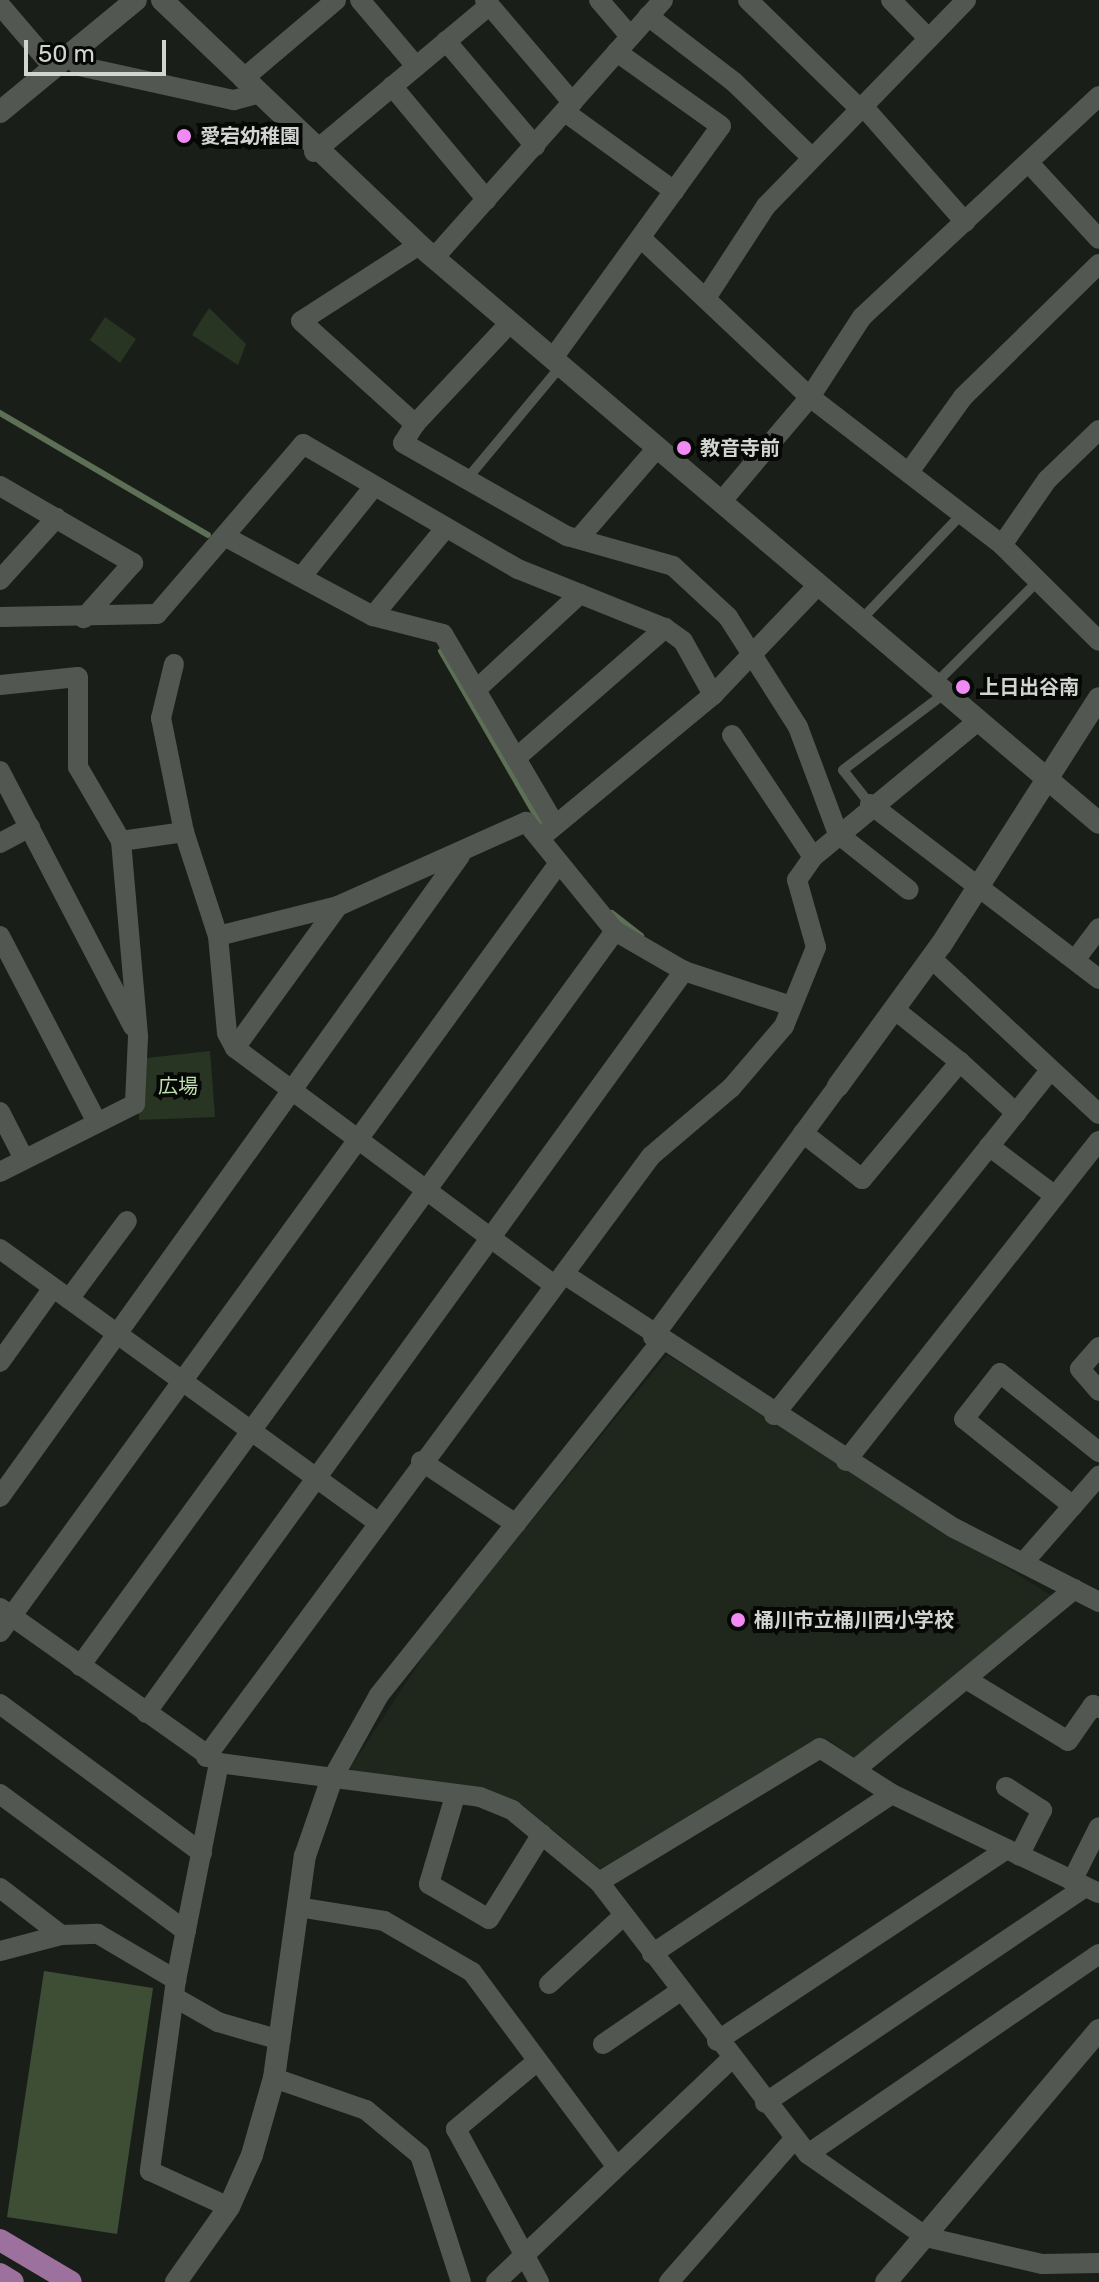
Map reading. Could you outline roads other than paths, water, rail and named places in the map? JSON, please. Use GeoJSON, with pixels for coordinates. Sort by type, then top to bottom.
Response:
{"type":"FeatureCollection","features":[{"type":"Feature","properties":{"kind":"main road"},"geometry":{"type":"LineString","coordinates":[[0,2240],[71,2282]]}},
{"type":"Feature","properties":{"kind":"main road"},"geometry":{"type":"LineString","coordinates":[[0,2274],[13,2282]]}},
{"type":"Feature","properties":{"kind":"street"},"geometry":{"type":"LineString","coordinates":[[0,112],[136,0]]}},
{"type":"Feature","properties":{"kind":"street"},"geometry":{"type":"LineString","coordinates":[[162,0],[314,152],[1045,782],[1099,823]]}},
{"type":"Feature","properties":{"kind":"street"},"geometry":{"type":"LineString","coordinates":[[2,10],[61,61],[234,100],[336,0]]}},
{"type":"Feature","properties":{"kind":"street"},"geometry":{"type":"LineString","coordinates":[[360,0],[416,66]]}},
{"type":"Feature","properties":{"kind":"street"},"geometry":{"type":"LineString","coordinates":[[599,0],[630,36]]}},
{"type":"Feature","properties":{"kind":"street"},"geometry":{"type":"LineString","coordinates":[[415,424],[301,321],[427,251],[487,200],[663,0]]}},
{"type":"Feature","properties":{"kind":"street"},"geometry":{"type":"LineString","coordinates":[[748,0],[860,106],[965,222]]}},
{"type":"Feature","properties":{"kind":"street"},"geometry":{"type":"LineString","coordinates":[[891,0],[929,39]]}},
{"type":"Feature","properties":{"kind":"street"},"geometry":{"type":"LineString","coordinates":[[706,298],[766,206],[810,156],[966,0]]}},
{"type":"Feature","properties":{"kind":"street"},"geometry":{"type":"LineString","coordinates":[[314,152],[488,2],[569,107],[674,191]]}},
{"type":"Feature","properties":{"kind":"street"},"geometry":{"type":"LineString","coordinates":[[648,16],[734,82],[810,156]]}},
{"type":"Feature","properties":{"kind":"street"},"geometry":{"type":"LineString","coordinates":[[446,41],[535,146]]}},
{"type":"Feature","properties":{"kind":"street"},"geometry":{"type":"LineString","coordinates":[[557,362],[721,126],[617,52]]}},
{"type":"Feature","properties":{"kind":"street"},"geometry":{"type":"LineString","coordinates":[[392,86],[487,200]]}},
{"type":"Feature","properties":{"kind":"street"},"geometry":{"type":"LineString","coordinates":[[721,502],[810,397],[862,317],[1099,96]]}},
{"type":"Feature","properties":{"kind":"street"},"geometry":{"type":"LineString","coordinates":[[1029,163],[1099,239]]}},
{"type":"Feature","properties":{"kind":"street"},"geometry":{"type":"LineString","coordinates":[[641,238],[810,397],[1002,545],[1099,641]]}},
{"type":"Feature","properties":{"kind":"street"},"geometry":{"type":"LineString","coordinates":[[909,472],[963,397],[1099,264]]}},
{"type":"Feature","properties":{"kind":"street"},"geometry":{"type":"LineString","coordinates":[[510,323],[415,424],[403,443],[567,536],[581,536],[636,560],[673,566],[728,617],[755,656],[798,727],[838,834],[909,890]]}},
{"type":"Feature","properties":{"kind":"street"},"geometry":{"type":"LineString","coordinates":[[1002,545],[1047,480],[1099,430]]}},
{"type":"Feature","properties":{"kind":"street"},"geometry":{"type":"LineString","coordinates":[[0,617],[84,618],[157,614],[303,444],[372,489],[444,530],[580,594],[665,628],[683,641],[713,695]]}},
{"type":"Feature","properties":{"kind":"street"},"geometry":{"type":"LineString","coordinates":[[581,536],[657,448]]}},
{"type":"Feature","properties":{"kind":"street"},"geometry":{"type":"LineString","coordinates":[[0,486],[133,563],[84,618]]}},
{"type":"Feature","properties":{"kind":"street"},"geometry":{"type":"LineString","coordinates":[[302,576],[372,489]]}},
{"type":"Feature","properties":{"kind":"street"},"geometry":{"type":"LineString","coordinates":[[0,580],[56,518]]}},
{"type":"Feature","properties":{"kind":"street"},"geometry":{"type":"LineString","coordinates":[[373,616],[444,530]]}},
{"type":"Feature","properties":{"kind":"street"},"geometry":{"type":"LineString","coordinates":[[226,537],[373,616],[443,634],[478,688],[516,758],[547,832],[556,867],[615,931],[684,971],[791,1006]]}},
{"type":"Feature","properties":{"kind":"street"},"geometry":{"type":"LineString","coordinates":[[547,832],[713,695],[755,656],[817,586]]}},
{"type":"Feature","properties":{"kind":"street"},"geometry":{"type":"LineString","coordinates":[[478,688],[580,594]]}},
{"type":"Feature","properties":{"kind":"street"},"geometry":{"type":"LineString","coordinates":[[516,758],[665,628]]}},
{"type":"Feature","properties":{"kind":"street"},"geometry":{"type":"LineString","coordinates":[[174,664],[161,718],[184,832],[218,936],[227,1033],[235,1048],[491,1237],[846,1461],[1023,1563],[1099,1602]]}},
{"type":"Feature","properties":{"kind":"street"},"geometry":{"type":"LineString","coordinates":[[0,685],[78,677],[78,767],[121,841],[138,1037],[135,1104],[0,1172]]}},
{"type":"Feature","properties":{"kind":"street"},"geometry":{"type":"LineString","coordinates":[[176,2282],[229,2207],[274,2078],[305,1856],[331,1781],[379,1695],[516,1524],[656,1340],[931,958],[1099,698]]}},
{"type":"Feature","properties":{"kind":"street"},"geometry":{"type":"LineString","coordinates":[[229,2207],[150,2171],[175,1988],[202,1853],[212,1760],[421,1461],[651,1156],[731,1088],[784,1026],[816,947],[797,880],[813,857],[870,804],[977,722]]}},
{"type":"Feature","properties":{"kind":"street"},"geometry":{"type":"LineString","coordinates":[[732,735],[813,857]]}},
{"type":"Feature","properties":{"kind":"street"},"geometry":{"type":"LineString","coordinates":[[0,771],[138,1037]]}},
{"type":"Feature","properties":{"kind":"street"},"geometry":{"type":"LineString","coordinates":[[870,804],[1099,979]]}},
{"type":"Feature","properties":{"kind":"street"},"geometry":{"type":"LineString","coordinates":[[218,936],[338,906],[460,856],[526,822],[547,832]]}},
{"type":"Feature","properties":{"kind":"street"},"geometry":{"type":"LineString","coordinates":[[0,843],[30,827]]}},
{"type":"Feature","properties":{"kind":"street"},"geometry":{"type":"LineString","coordinates":[[121,841],[184,832]]}},
{"type":"Feature","properties":{"kind":"street"},"geometry":{"type":"LineString","coordinates":[[0,1497],[296,1092],[460,856]]}},
{"type":"Feature","properties":{"kind":"street"},"geometry":{"type":"LineString","coordinates":[[556,867],[184,1382],[4,1619],[80,1666],[212,1760],[331,1781],[455,1796],[512,1810],[599,1882],[679,1992],[801,2146],[926,2237],[1042,2264],[1099,2263]]}},
{"type":"Feature","properties":{"kind":"street"},"geometry":{"type":"LineString","coordinates":[[235,1048],[338,906]]}},
{"type":"Feature","properties":{"kind":"street"},"geometry":{"type":"LineString","coordinates":[[1075,960],[1099,928]]}},
{"type":"Feature","properties":{"kind":"street"},"geometry":{"type":"LineString","coordinates":[[80,1666],[615,931]]}},
{"type":"Feature","properties":{"kind":"street"},"geometry":{"type":"LineString","coordinates":[[0,936],[97,1122]]}},
{"type":"Feature","properties":{"kind":"street"},"geometry":{"type":"LineString","coordinates":[[931,958],[1099,1114]]}},
{"type":"Feature","properties":{"kind":"street"},"geometry":{"type":"LineString","coordinates":[[146,1713],[684,971]]}},
{"type":"Feature","properties":{"kind":"street"},"geometry":{"type":"LineString","coordinates":[[894,1009],[960,1062],[1016,1113]]}},
{"type":"Feature","properties":{"kind":"street"},"geometry":{"type":"LineString","coordinates":[[803,1133],[862,1179],[960,1062]]}},
{"type":"Feature","properties":{"kind":"street"},"geometry":{"type":"LineString","coordinates":[[774,1415],[1050,1070]]}},
{"type":"Feature","properties":{"kind":"street"},"geometry":{"type":"LineString","coordinates":[[0,1112],[24,1159]]}},
{"type":"Feature","properties":{"kind":"street"},"geometry":{"type":"LineString","coordinates":[[846,1461],[1099,1141]]}},
{"type":"Feature","properties":{"kind":"street"},"geometry":{"type":"LineString","coordinates":[[989,1146],[1055,1196]]}},
{"type":"Feature","properties":{"kind":"street"},"geometry":{"type":"LineString","coordinates":[[0,1362],[127,1221]]}},
{"type":"Feature","properties":{"kind":"street"},"geometry":{"type":"LineString","coordinates":[[0,1249],[377,1522]]}},
{"type":"Feature","properties":{"kind":"street"},"geometry":{"type":"LineString","coordinates":[[1099,1347],[1080,1369],[1099,1391]]}},
{"type":"Feature","properties":{"kind":"street"},"geometry":{"type":"LineString","coordinates":[[1073,1506],[964,1419],[1000,1373],[1099,1452]]}},
{"type":"Feature","properties":{"kind":"street"},"geometry":{"type":"LineString","coordinates":[[421,1461],[516,1524]]}},
{"type":"Feature","properties":{"kind":"street"},"geometry":{"type":"LineString","coordinates":[[1023,1563],[1099,1476]]}},
{"type":"Feature","properties":{"kind":"street"},"geometry":{"type":"LineString","coordinates":[[856,1769],[1074,1589]]}},
{"type":"Feature","properties":{"kind":"street"},"geometry":{"type":"LineString","coordinates":[[966,1679],[1068,1741],[1093,1705],[1099,1708]]}},
{"type":"Feature","properties":{"kind":"street"},"geometry":{"type":"LineString","coordinates":[[0,1704],[202,1853]]}},
{"type":"Feature","properties":{"kind":"street"},"geometry":{"type":"LineString","coordinates":[[599,1882],[820,1748],[892,1794],[1085,1887]]}},
{"type":"Feature","properties":{"kind":"street"},"geometry":{"type":"LineString","coordinates":[[717,2041],[1012,1853],[1042,1810],[1006,1787]]}},
{"type":"Feature","properties":{"kind":"street"},"geometry":{"type":"LineString","coordinates":[[0,1794],[186,1931]]}},
{"type":"Feature","properties":{"kind":"street"},"geometry":{"type":"LineString","coordinates":[[652,1954],[892,1794]]}},
{"type":"Feature","properties":{"kind":"street"},"geometry":{"type":"LineString","coordinates":[[455,1796],[429,1884],[489,1919],[542,1834]]}},
{"type":"Feature","properties":{"kind":"street"},"geometry":{"type":"LineString","coordinates":[[765,2103],[1085,1887],[1099,1827]]}},
{"type":"Feature","properties":{"kind":"street"},"geometry":{"type":"LineString","coordinates":[[0,1888],[61,1935]]}},
{"type":"Feature","properties":{"kind":"street"},"geometry":{"type":"LineString","coordinates":[[298,1907],[417,1934],[494,1994],[535,2063],[614,2163]]}},
{"type":"Feature","properties":{"kind":"street"},"geometry":{"type":"LineString","coordinates":[[549,1984],[623,1916]]}},
{"type":"Feature","properties":{"kind":"street"},"geometry":{"type":"LineString","coordinates":[[0,1951],[61,1935],[98,1934],[218,2022],[280,2040]]}},
{"type":"Feature","properties":{"kind":"street"},"geometry":{"type":"LineString","coordinates":[[669,2282],[801,2146],[1099,1954]]}},
{"type":"Feature","properties":{"kind":"street"},"geometry":{"type":"LineString","coordinates":[[603,2044],[679,1992]]}},
{"type":"Feature","properties":{"kind":"street"},"geometry":{"type":"LineString","coordinates":[[886,2282],[1099,2030]]}},
{"type":"Feature","properties":{"kind":"street"},"geometry":{"type":"LineString","coordinates":[[496,2282],[614,2163],[731,2059]]}},
{"type":"Feature","properties":{"kind":"street"},"geometry":{"type":"LineString","coordinates":[[535,2063],[456,2129],[520,2256],[539,2282]]}},
{"type":"Feature","properties":{"kind":"street"},"geometry":{"type":"LineString","coordinates":[[274,2078],[366,2110],[420,2155],[461,2282]]}},
{"type":"Feature","properties":{"kind":"lane"},"geometry":{"type":"LineString","coordinates":[[466,480],[557,362]]}},
{"type":"Feature","properties":{"kind":"lane"},"geometry":{"type":"LineString","coordinates":[[859,621],[963,513]]}},
{"type":"Feature","properties":{"kind":"lane"},"geometry":{"type":"LineString","coordinates":[[870,804],[843,770],[939,690],[1038,581]]}},
{"type":"Feature","properties":{"kind":"waterway"},"geometry":{"type":"LineString","coordinates":[[0,413],[208,535]]}},
{"type":"Feature","properties":{"kind":"waterway"},"geometry":{"type":"LineString","coordinates":[[441,651],[543,828]]}},
{"type":"Feature","properties":{"kind":"waterway"},"geometry":{"type":"LineString","coordinates":[[612,913],[641,936]]}},
{"type":"Feature","properties":{"kind":"place","name":"愛宕幼稚園"},"geometry":{"type":"Point","coordinates":[184,136]}},
{"type":"Feature","properties":{"kind":"place","name":"教音寺前"},"geometry":{"type":"Point","coordinates":[684,448]}},
{"type":"Feature","properties":{"kind":"place","name":"上日出谷南"},"geometry":{"type":"Point","coordinates":[963,687]}},
{"type":"Feature","properties":{"kind":"place","name":"桶川市立桶川西小学校"},"geometry":{"type":"Point","coordinates":[738,1620]}},
{"type":"Feature","properties":{"kind":"park label","name":"広場"},"geometry":{"type":"Point","coordinates":[178,1086]}}]}
